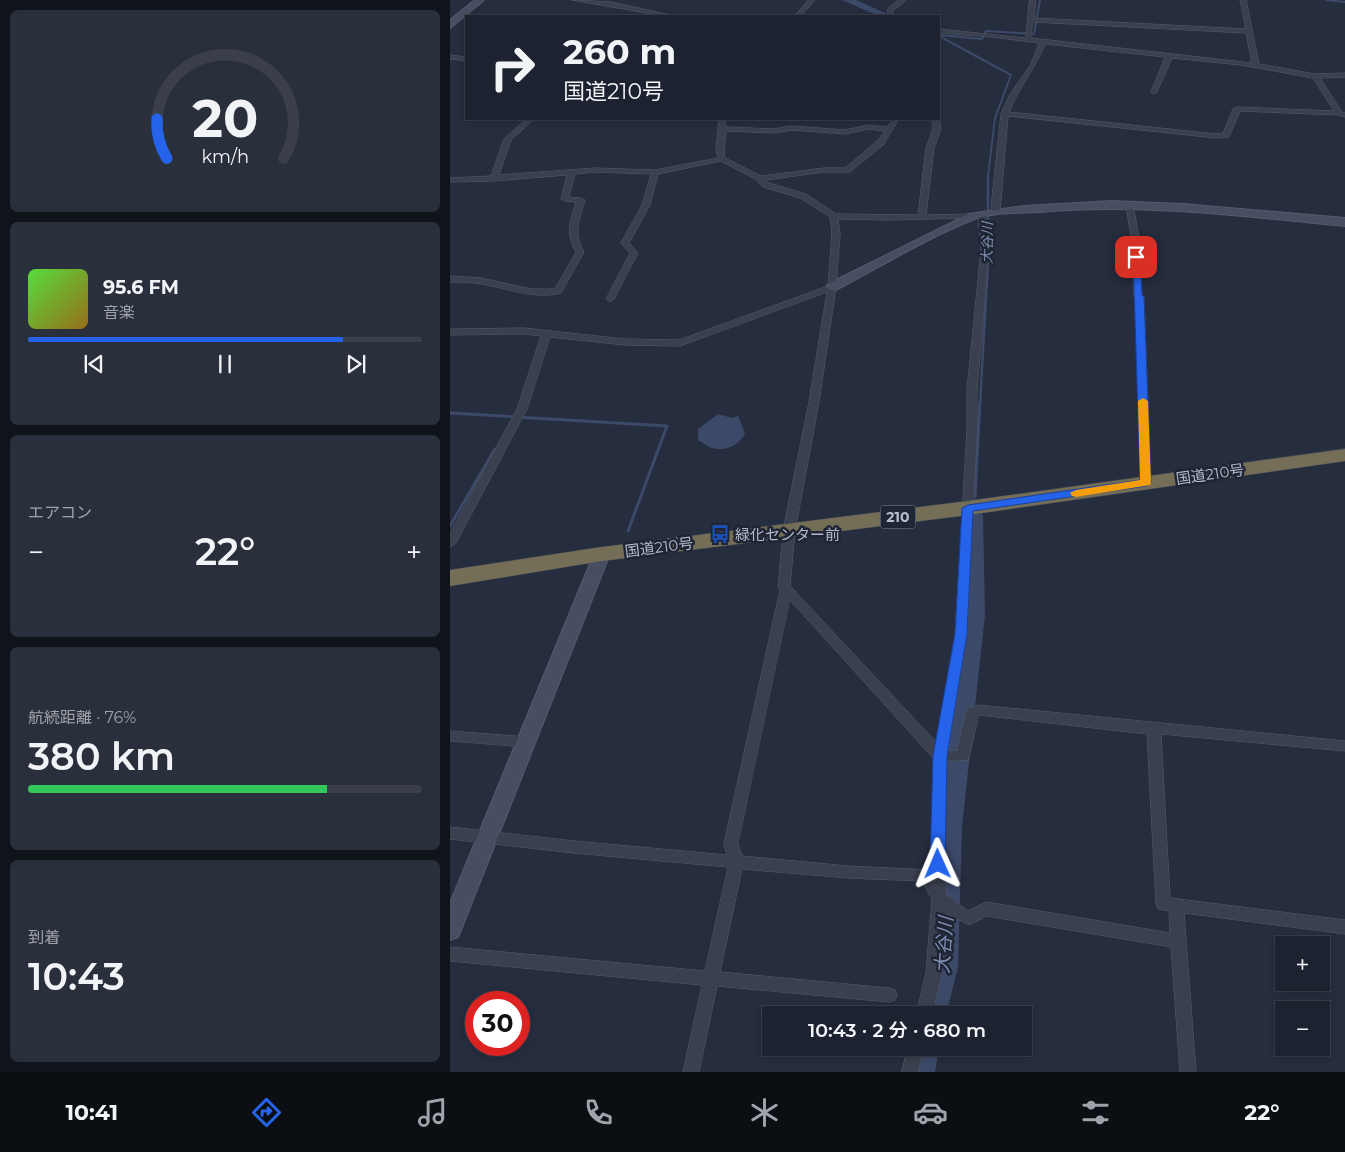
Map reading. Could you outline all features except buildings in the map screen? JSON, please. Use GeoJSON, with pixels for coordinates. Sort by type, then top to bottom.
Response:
{"type":"FeatureCollection","features":[{"type":"Feature","properties":{"kind":"highway","name":"国道210号"},"geometry":{"type":"LineString","coordinates":[[450,578],[602,554],[968,508],[1345,455]]}},
{"type":"Feature","properties":{"kind":"street"},"geometry":{"type":"LineString","coordinates":[[450,25],[480,0]]}},
{"type":"Feature","properties":{"kind":"street"},"geometry":{"type":"LineString","coordinates":[[575,0],[666,15]]}},
{"type":"Feature","properties":{"kind":"street"},"geometry":{"type":"LineString","coordinates":[[586,1],[598,0]]}},
{"type":"Feature","properties":{"kind":"street"},"geometry":{"type":"LineString","coordinates":[[799,15],[812,0]]}},
{"type":"Feature","properties":{"kind":"street"},"geometry":{"type":"LineString","coordinates":[[891,15],[889,14],[890,10],[903,0]]}},
{"type":"Feature","properties":{"kind":"street"},"geometry":{"type":"LineString","coordinates":[[1028,39],[1033,0]]}},
{"type":"Feature","properties":{"kind":"street"},"geometry":{"type":"LineString","coordinates":[[1243,0],[1256,66]]}},
{"type":"Feature","properties":{"kind":"street"},"geometry":{"type":"LineString","coordinates":[[1030,20],[1248,31]]}},
{"type":"Feature","properties":{"kind":"street"},"geometry":{"type":"LineString","coordinates":[[940,31],[1028,39],[1256,66],[1315,76],[1345,75]]}},
{"type":"Feature","properties":{"kind":"street"},"geometry":{"type":"LineString","coordinates":[[996,212],[994,208],[1005,114],[1012,96],[1034,64],[1043,42]]}},
{"type":"Feature","properties":{"kind":"street"},"geometry":{"type":"LineString","coordinates":[[1154,92],[1169,56]]}},
{"type":"Feature","properties":{"kind":"street"},"geometry":{"type":"LineString","coordinates":[[450,57],[465,59]]}},
{"type":"Feature","properties":{"kind":"street"},"geometry":{"type":"LineString","coordinates":[[1315,76],[1342,114]]}},
{"type":"Feature","properties":{"kind":"street"},"geometry":{"type":"LineString","coordinates":[[1005,114],[1216,136],[1226,135],[1237,108],[1342,114]]}},
{"type":"Feature","properties":{"kind":"street"},"geometry":{"type":"LineString","coordinates":[[494,178],[508,139],[529,120]]}},
{"type":"Feature","properties":{"kind":"street"},"geometry":{"type":"LineString","coordinates":[[722,120],[723,129],[720,151],[722,159]]}},
{"type":"Feature","properties":{"kind":"street"},"geometry":{"type":"LineString","coordinates":[[760,178],[824,170],[847,170],[880,143],[895,120]]}},
{"type":"Feature","properties":{"kind":"street"},"geometry":{"type":"LineString","coordinates":[[922,217],[930,148],[937,129],[936,120]]}},
{"type":"Feature","properties":{"kind":"street"},"geometry":{"type":"LineString","coordinates":[[723,129],[773,130],[792,128],[845,132],[868,127],[889,129]]}},
{"type":"Feature","properties":{"kind":"street"},"geometry":{"type":"LineString","coordinates":[[452,182],[572,171],[655,172],[722,159],[760,178],[766,185],[803,196],[834,216],[922,217],[978,215],[1095,205],[1129,205],[1214,210],[1345,222]]}},
{"type":"Feature","properties":{"kind":"street"},"geometry":{"type":"LineString","coordinates":[[450,279],[479,281],[551,294],[558,291],[580,252],[574,241],[572,226],[581,200],[565,199],[572,171]]}},
{"type":"Feature","properties":{"kind":"street"},"geometry":{"type":"LineString","coordinates":[[610,299],[634,253],[625,243],[646,205],[655,172]]}},
{"type":"Feature","properties":{"kind":"street"},"geometry":{"type":"LineString","coordinates":[[1129,205],[1135,237],[1138,297],[1140,297],[1146,483]]}},
{"type":"Feature","properties":{"kind":"street"},"geometry":{"type":"LineString","coordinates":[[450,332],[503,331],[546,333],[625,342],[680,343],[832,288],[936,233],[978,215]]}},
{"type":"Feature","properties":{"kind":"street"},"geometry":{"type":"LineString","coordinates":[[926,1006],[934,973],[939,899],[937,847],[940,756],[961,634],[972,390],[985,250],[978,215]]}},
{"type":"Feature","properties":{"kind":"street"},"geometry":{"type":"LineString","coordinates":[[834,216],[836,234],[832,288],[814,402],[789,531],[784,587],[940,756],[963,756],[972,713],[978,710],[1345,746]]}},
{"type":"Feature","properties":{"kind":"street"},"geometry":{"type":"LineString","coordinates":[[450,543],[522,409],[546,333]]}},
{"type":"Feature","properties":{"kind":"street"},"geometry":{"type":"LineString","coordinates":[[450,930],[602,554]]}},
{"type":"Feature","properties":{"kind":"street"},"geometry":{"type":"LineString","coordinates":[[691,1072],[736,862],[731,844],[786,589]]}},
{"type":"Feature","properties":{"kind":"street"},"geometry":{"type":"LineString","coordinates":[[1150,728],[1154,732],[1163,904],[1345,927]]}},
{"type":"Feature","properties":{"kind":"street"},"geometry":{"type":"LineString","coordinates":[[450,736],[527,742]]}},
{"type":"Feature","properties":{"kind":"street"},"geometry":{"type":"LineString","coordinates":[[450,833],[574,847],[848,872],[926,874]]}},
{"type":"Feature","properties":{"kind":"street"},"geometry":{"type":"LineString","coordinates":[[937,847],[926,874],[939,899],[960,915],[969,918],[986,909],[1179,941]]}},
{"type":"Feature","properties":{"kind":"street"},"geometry":{"type":"LineString","coordinates":[[1176,906],[1188,1072]]}},
{"type":"Feature","properties":{"kind":"street"},"geometry":{"type":"LineString","coordinates":[[450,954],[889,995]]}},
{"type":"Feature","properties":{"kind":"street"},"geometry":{"type":"LineString","coordinates":[[910,1072],[914,1056]]}},
{"type":"Feature","properties":{"kind":"water"},"geometry":{"type":"Polygon","coordinates":[[[718,414],[732,418],[738,416],[745,433],[740,441],[732,447],[712,448],[698,440],[698,429],[718,414]]]}},
{"type":"Feature","properties":{"kind":"waterway","name":"大谷川"},"geometry":{"type":"LineString","coordinates":[[847,0],[884,15]]}},
{"type":"Feature","properties":{"kind":"waterway"},"geometry":{"type":"LineString","coordinates":[[940,35],[982,39],[986,31],[1034,34],[1040,0]]}},
{"type":"Feature","properties":{"kind":"waterway"},"geometry":{"type":"LineString","coordinates":[[1326,0],[1345,2]]}},
{"type":"Feature","properties":{"kind":"waterway","name":"大谷川"},"geometry":{"type":"LineString","coordinates":[[940,37],[1011,75],[995,118],[988,176]]}},
{"type":"Feature","properties":{"kind":"waterway","name":"大谷川"},"geometry":{"type":"LineString","coordinates":[[988,176],[988,247]]}},
{"type":"Feature","properties":{"kind":"waterway","name":"大谷川"},"geometry":{"type":"LineString","coordinates":[[980,403],[988,263]]}},
{"type":"Feature","properties":{"kind":"waterway","name":"大谷川"},"geometry":{"type":"LineString","coordinates":[[975,497],[980,401]]}},
{"type":"Feature","properties":{"kind":"waterway"},"geometry":{"type":"LineString","coordinates":[[450,413],[667,426],[628,531]]}},
{"type":"Feature","properties":{"kind":"waterway"},"geometry":{"type":"LineString","coordinates":[[450,526],[495,449]]}},
{"type":"Feature","properties":{"kind":"waterway","name":"大谷川"},"geometry":{"type":"LineString","coordinates":[[935,1006],[945,967],[950,827],[975,615],[974,516]]}},
{"type":"Feature","properties":{"kind":"waterway","name":"大谷川"},"geometry":{"type":"LineString","coordinates":[[921,1072],[924,1056]]}},
{"type":"Feature","properties":{"kind":"slow traffic"},"geometry":{"type":"LineString","coordinates":[[1076,493],[1146,483],[1143,401]]}},
{"type":"Feature","properties":{"kind":"place","name":"緑化センター前"},"geometry":{"type":"Point","coordinates":[720,534]}},
{"type":"Feature","properties":{"kind":"route"},"geometry":{"type":"LineString","coordinates":[[938,864],[940,756],[961,634],[968,508],[1146,483],[1140,297],[1138,297],[1136,257]]}}]}
